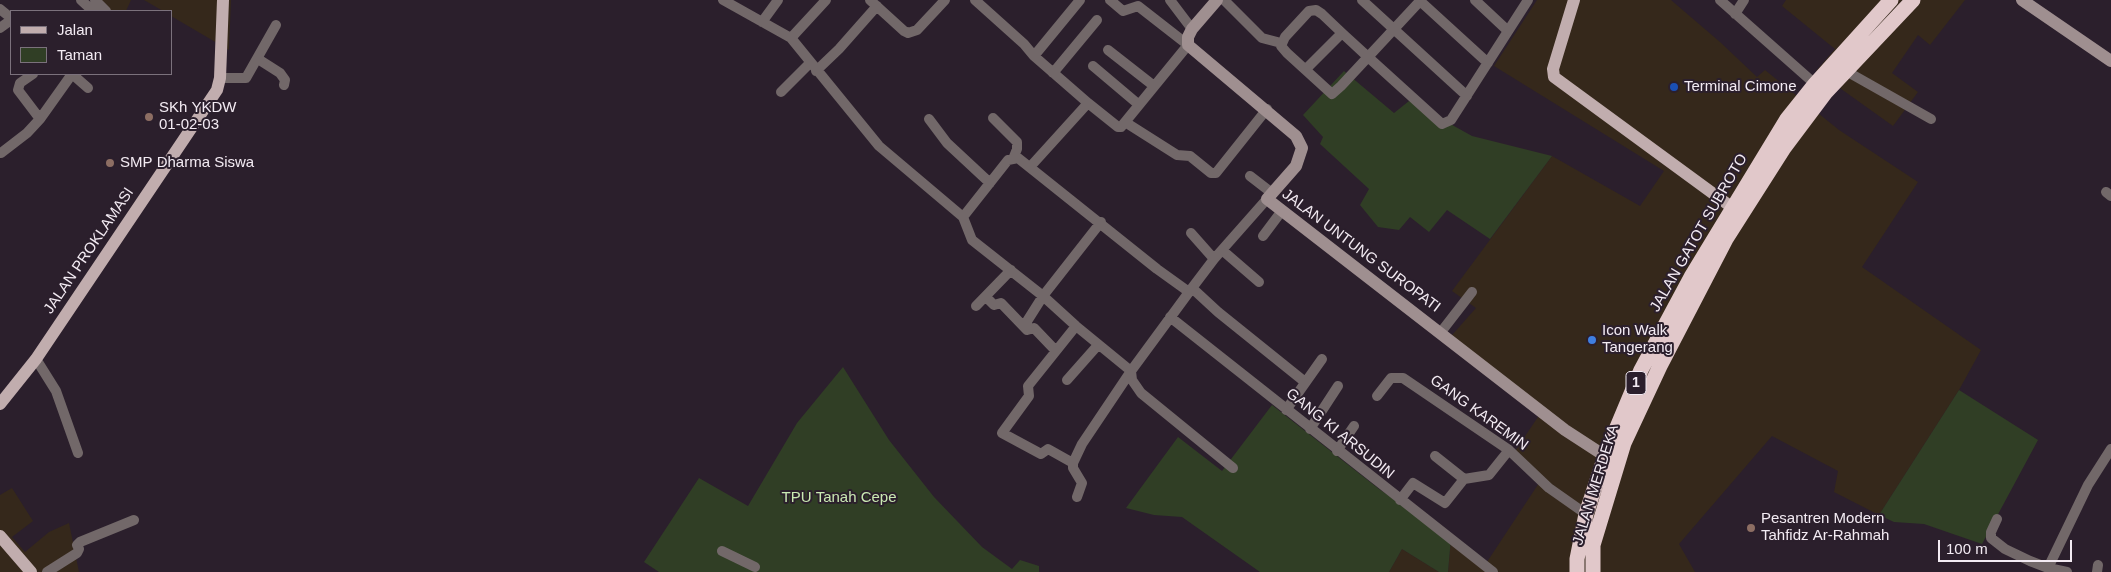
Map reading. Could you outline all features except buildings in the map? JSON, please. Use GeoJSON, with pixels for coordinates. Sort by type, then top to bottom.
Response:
{"type":"FeatureCollection","features":[{"type":"Feature","properties":{"kind":"highway","name":"JALAN GATOT SUBROTO"},"geometry":{"type":"LineString","coordinates":[[1577,572],[1586,514],[1605,456],[1641,370],[1691,277],[1736,211],[1787,119],[1815,84],[1892,0]]}},
{"type":"Feature","properties":{"kind":"highway","name":"JALAN MERDEKA"},"geometry":{"type":"LineString","coordinates":[[1593,572],[1594,545],[1624,443],[1736,211],[1826,92],[1913,0]]}},
{"type":"Feature","properties":{"kind":"main road","name":"JALAN PROKLAMASI"},"geometry":{"type":"LineString","coordinates":[[0,404],[36,359],[217,90],[220,78],[224,0]]}},
{"type":"Feature","properties":{"kind":"main road"},"geometry":{"type":"LineString","coordinates":[[1574,0],[1553,69],[1554,77],[1736,211]]}},
{"type":"Feature","properties":{"kind":"main road"},"geometry":{"type":"LineString","coordinates":[[0,536],[31,572]]}},
{"type":"Feature","properties":{"kind":"street"},"geometry":{"type":"LineString","coordinates":[[81,0],[92,10]]}},
{"type":"Feature","properties":{"kind":"street"},"geometry":{"type":"LineString","coordinates":[[95,0],[105,10]]}},
{"type":"Feature","properties":{"kind":"street"},"geometry":{"type":"LineString","coordinates":[[723,0],[742,4],[762,22],[791,38],[879,146],[963,217],[972,240],[1044,296],[1098,345],[1131,371],[1132,380],[1141,393],[1233,468]]}},
{"type":"Feature","properties":{"kind":"street"},"geometry":{"type":"LineString","coordinates":[[762,22],[778,0]]}},
{"type":"Feature","properties":{"kind":"street"},"geometry":{"type":"LineString","coordinates":[[791,38],[826,0]]}},
{"type":"Feature","properties":{"kind":"street"},"geometry":{"type":"LineString","coordinates":[[975,0],[1053,73],[1118,127],[1125,122],[1188,45],[1188,37],[1192,28],[1217,0]]}},
{"type":"Feature","properties":{"kind":"street"},"geometry":{"type":"LineString","coordinates":[[1034,56],[1080,0]]}},
{"type":"Feature","properties":{"kind":"street"},"geometry":{"type":"LineString","coordinates":[[1110,0],[1123,12],[1138,6],[1188,45]]}},
{"type":"Feature","properties":{"kind":"street"},"geometry":{"type":"LineString","coordinates":[[1170,0],[1192,28]]}},
{"type":"Feature","properties":{"kind":"street"},"geometry":{"type":"LineString","coordinates":[[1224,0],[1262,38],[1280,43],[1287,54],[1332,94],[1419,1],[1488,63]]}},
{"type":"Feature","properties":{"kind":"street"},"geometry":{"type":"LineString","coordinates":[[1362,0],[1467,96]]}},
{"type":"Feature","properties":{"kind":"street"},"geometry":{"type":"LineString","coordinates":[[1475,0],[1508,31]]}},
{"type":"Feature","properties":{"kind":"street"},"geometry":{"type":"LineString","coordinates":[[1280,43],[1309,12],[1316,10],[1442,124],[1451,120],[1528,0]]}},
{"type":"Feature","properties":{"kind":"street"},"geometry":{"type":"LineString","coordinates":[[1720,0],[1815,84]]}},
{"type":"Feature","properties":{"kind":"street"},"geometry":{"type":"LineString","coordinates":[[1736,14],[1744,0]]}},
{"type":"Feature","properties":{"kind":"street"},"geometry":{"type":"LineString","coordinates":[[2022,0],[2111,61]]}},
{"type":"Feature","properties":{"kind":"street"},"geometry":{"type":"LineString","coordinates":[[782,92],[839,49],[873,3],[904,31],[913,32],[941,2]]}},
{"type":"Feature","properties":{"kind":"street"},"geometry":{"type":"LineString","coordinates":[[0,9],[10,18]]}},
{"type":"Feature","properties":{"kind":"street"},"geometry":{"type":"LineString","coordinates":[[0,28],[10,20]]}},
{"type":"Feature","properties":{"kind":"street"},"geometry":{"type":"LineString","coordinates":[[1053,73],[1097,20]]}},
{"type":"Feature","properties":{"kind":"street"},"geometry":{"type":"LineString","coordinates":[[220,78],[246,78],[276,25]]}},
{"type":"Feature","properties":{"kind":"street"},"geometry":{"type":"LineString","coordinates":[[1306,70],[1342,33]]}},
{"type":"Feature","properties":{"kind":"street","name":"JALAN UNTUNG SUROPATI"},"geometry":{"type":"LineString","coordinates":[[1188,45],[1296,136],[1302,148],[1296,166],[1270,196],[1282,212],[1565,430],[1605,456]]}},
{"type":"Feature","properties":{"kind":"street"},"geometry":{"type":"LineString","coordinates":[[1108,50],[1154,86]]}},
{"type":"Feature","properties":{"kind":"street"},"geometry":{"type":"LineString","coordinates":[[258,59],[280,73],[285,80],[284,85]]}},
{"type":"Feature","properties":{"kind":"street"},"geometry":{"type":"LineString","coordinates":[[1093,66],[1138,104]]}},
{"type":"Feature","properties":{"kind":"street"},"geometry":{"type":"LineString","coordinates":[[1846,72],[1931,119]]}},
{"type":"Feature","properties":{"kind":"street"},"geometry":{"type":"LineString","coordinates":[[32,75],[20,83],[18,90],[40,119]]}},
{"type":"Feature","properties":{"kind":"street"},"geometry":{"type":"LineString","coordinates":[[0,156],[40,119],[71,75]]}},
{"type":"Feature","properties":{"kind":"street"},"geometry":{"type":"LineString","coordinates":[[73,75],[88,88]]}},
{"type":"Feature","properties":{"kind":"street"},"geometry":{"type":"LineString","coordinates":[[1030,167],[1088,103]]}},
{"type":"Feature","properties":{"kind":"street"},"geometry":{"type":"LineString","coordinates":[[1125,122],[1177,155],[1190,156],[1211,173],[1216,173],[1267,110]]}},
{"type":"Feature","properties":{"kind":"street"},"geometry":{"type":"LineString","coordinates":[[993,118],[1017,142],[1017,149],[1013,159]]}},
{"type":"Feature","properties":{"kind":"street"},"geometry":{"type":"LineString","coordinates":[[928,119],[947,143],[990,182]]}},
{"type":"Feature","properties":{"kind":"street"},"geometry":{"type":"LineString","coordinates":[[963,217],[1008,160],[1018,158],[1101,222],[1157,269],[1190,290],[1305,382]]}},
{"type":"Feature","properties":{"kind":"street"},"geometry":{"type":"LineString","coordinates":[[1076,497],[1082,483],[1073,468],[1073,462],[1082,444],[1131,371],[1190,290],[1214,259],[1270,196],[1250,176]]}},
{"type":"Feature","properties":{"kind":"street"},"geometry":{"type":"LineString","coordinates":[[1263,236],[1282,212]]}},
{"type":"Feature","properties":{"kind":"street"},"geometry":{"type":"LineString","coordinates":[[1024,326],[1044,296],[1101,222]]}},
{"type":"Feature","properties":{"kind":"street"},"geometry":{"type":"LineString","coordinates":[[1191,233],[1214,259]]}},
{"type":"Feature","properties":{"kind":"street"},"geometry":{"type":"LineString","coordinates":[[1222,250],[1258,282]]}},
{"type":"Feature","properties":{"kind":"street"},"geometry":{"type":"LineString","coordinates":[[976,306],[1011,270]]}},
{"type":"Feature","properties":{"kind":"street"},"geometry":{"type":"LineString","coordinates":[[1440,332],[1472,292]]}},
{"type":"Feature","properties":{"kind":"street"},"geometry":{"type":"LineString","coordinates":[[986,297],[994,305],[1001,303],[1028,330],[1034,328],[1056,351]]}},
{"type":"Feature","properties":{"kind":"street","name":"GANG KI ARSUDIN"},"geometry":{"type":"LineString","coordinates":[[1170,317],[1337,451],[1493,572]]}},
{"type":"Feature","properties":{"kind":"street"},"geometry":{"type":"LineString","coordinates":[[1073,462],[1048,448],[1041,454],[1002,434],[1029,396],[1028,386],[1076,326]]}},
{"type":"Feature","properties":{"kind":"street"},"geometry":{"type":"LineString","coordinates":[[1067,380],[1098,345]]}},
{"type":"Feature","properties":{"kind":"street"},"geometry":{"type":"LineString","coordinates":[[36,359],[56,391],[78,454]]}},
{"type":"Feature","properties":{"kind":"street"},"geometry":{"type":"LineString","coordinates":[[1286,410],[1322,359]]}},
{"type":"Feature","properties":{"kind":"street","name":"GANG KAREMIN"},"geometry":{"type":"LineString","coordinates":[[1377,396],[1391,378],[1403,378],[1509,450],[1549,488],[1586,514]]}},
{"type":"Feature","properties":{"kind":"street"},"geometry":{"type":"LineString","coordinates":[[1310,429],[1338,386]]}},
{"type":"Feature","properties":{"kind":"street"},"geometry":{"type":"LineString","coordinates":[[1337,451],[1354,426]]}},
{"type":"Feature","properties":{"kind":"street"},"geometry":{"type":"LineString","coordinates":[[2048,568],[2088,485],[2111,449]]}},
{"type":"Feature","properties":{"kind":"street"},"geometry":{"type":"LineString","coordinates":[[1400,500],[1414,483],[1445,503],[1464,480],[1489,476],[1509,450]]}},
{"type":"Feature","properties":{"kind":"street"},"geometry":{"type":"LineString","coordinates":[[1435,456],[1464,480]]}},
{"type":"Feature","properties":{"kind":"street"},"geometry":{"type":"LineString","coordinates":[[1997,519],[1991,532],[1991,538],[2006,549],[2048,568],[2068,572]]}},
{"type":"Feature","properties":{"kind":"street"},"geometry":{"type":"LineString","coordinates":[[47,572],[77,553],[79,549],[77,544],[80,542],[134,520]]}},
{"type":"Feature","properties":{"kind":"street"},"geometry":{"type":"LineString","coordinates":[[722,550],[754,567]]}},
{"type":"Feature","properties":{"kind":"shaded area"},"geometry":{"type":"Polygon","coordinates":[[[100,0],[131,0],[126,10],[108,10],[100,0]]]}},
{"type":"Feature","properties":{"kind":"shaded area"},"geometry":{"type":"Polygon","coordinates":[[[144,0],[231,0],[229,50],[172,17],[172,10],[161,10],[144,0]]]}},
{"type":"Feature","properties":{"kind":"shaded area"},"geometry":{"type":"Polygon","coordinates":[[[1537,0],[1671,0],[1757,77],[1765,70],[1839,130],[1918,182],[1862,267],[1981,350],[1959,390],[1879,515],[1834,492],[1838,471],[1772,436],[1679,544],[1695,572],[1448,572],[1451,538],[1485,565],[1539,483],[1513,454],[1542,411],[1445,343],[1476,308],[1452,291],[1552,156],[1640,206],[1664,171],[1494,66],[1537,0]]]}},
{"type":"Feature","properties":{"kind":"shaded area"},"geometry":{"type":"Polygon","coordinates":[[[1786,0],[1965,0],[1930,45],[1918,35],[1892,73],[1918,92],[1893,126],[1816,71],[1835,49],[1782,6],[1786,0]]]}},
{"type":"Feature","properties":{"kind":"shaded area"},"geometry":{"type":"Polygon","coordinates":[[[12,488],[33,521],[12,537],[25,552],[49,532],[69,523],[79,572],[0,572],[0,495],[12,488]]]}},
{"type":"Feature","properties":{"kind":"shaded area"},"geometry":{"type":"Polygon","coordinates":[[[1402,549],[1439,572],[1389,572],[1402,549]]]}},
{"type":"Feature","properties":{"kind":"green space"},"geometry":{"type":"Polygon","coordinates":[[[1344,71],[1394,113],[1409,101],[1472,136],[1552,156],[1490,239],[1447,210],[1429,232],[1410,217],[1399,230],[1378,227],[1360,205],[1369,189],[1320,144],[1323,137],[1303,115],[1344,71]]]}},
{"type":"Feature","properties":{"kind":"green space","name":"TPU Tanah Cepe"},"geometry":{"type":"Polygon","coordinates":[[[843,367],[889,440],[934,497],[982,547],[1012,569],[1020,560],[1039,566],[1039,572],[659,572],[644,562],[699,478],[748,506],[797,423],[843,367]]]}},
{"type":"Feature","properties":{"kind":"green space"},"geometry":{"type":"Polygon","coordinates":[[[1959,390],[2038,440],[1982,544],[1924,524],[1894,522],[1879,515],[1959,390]]]}},
{"type":"Feature","properties":{"kind":"green space"},"geometry":{"type":"Polygon","coordinates":[[[1272,405],[1379,489],[1451,538],[1448,572],[1439,572],[1402,549],[1389,572],[1260,572],[1182,517],[1154,515],[1126,508],[1178,437],[1222,471],[1272,405]]]}},
{"type":"Feature","properties":{"kind":"place","name":"Terminal Cimone"},"geometry":{"type":"Point","coordinates":[1674,87]}},
{"type":"Feature","properties":{"kind":"place","name":"SKh YKDW 01-02-03"},"geometry":{"type":"Point","coordinates":[149,117]}},
{"type":"Feature","properties":{"kind":"place","name":"SMP Dharma Siswa"},"geometry":{"type":"Point","coordinates":[110,163]}},
{"type":"Feature","properties":{"kind":"place","name":"Icon Walk Tangerang"},"geometry":{"type":"Point","coordinates":[1592,340]}},
{"type":"Feature","properties":{"kind":"place","name":"Pesantren Modern Tahfidz Ar-Rahmah"},"geometry":{"type":"Point","coordinates":[1751,528]}}]}
